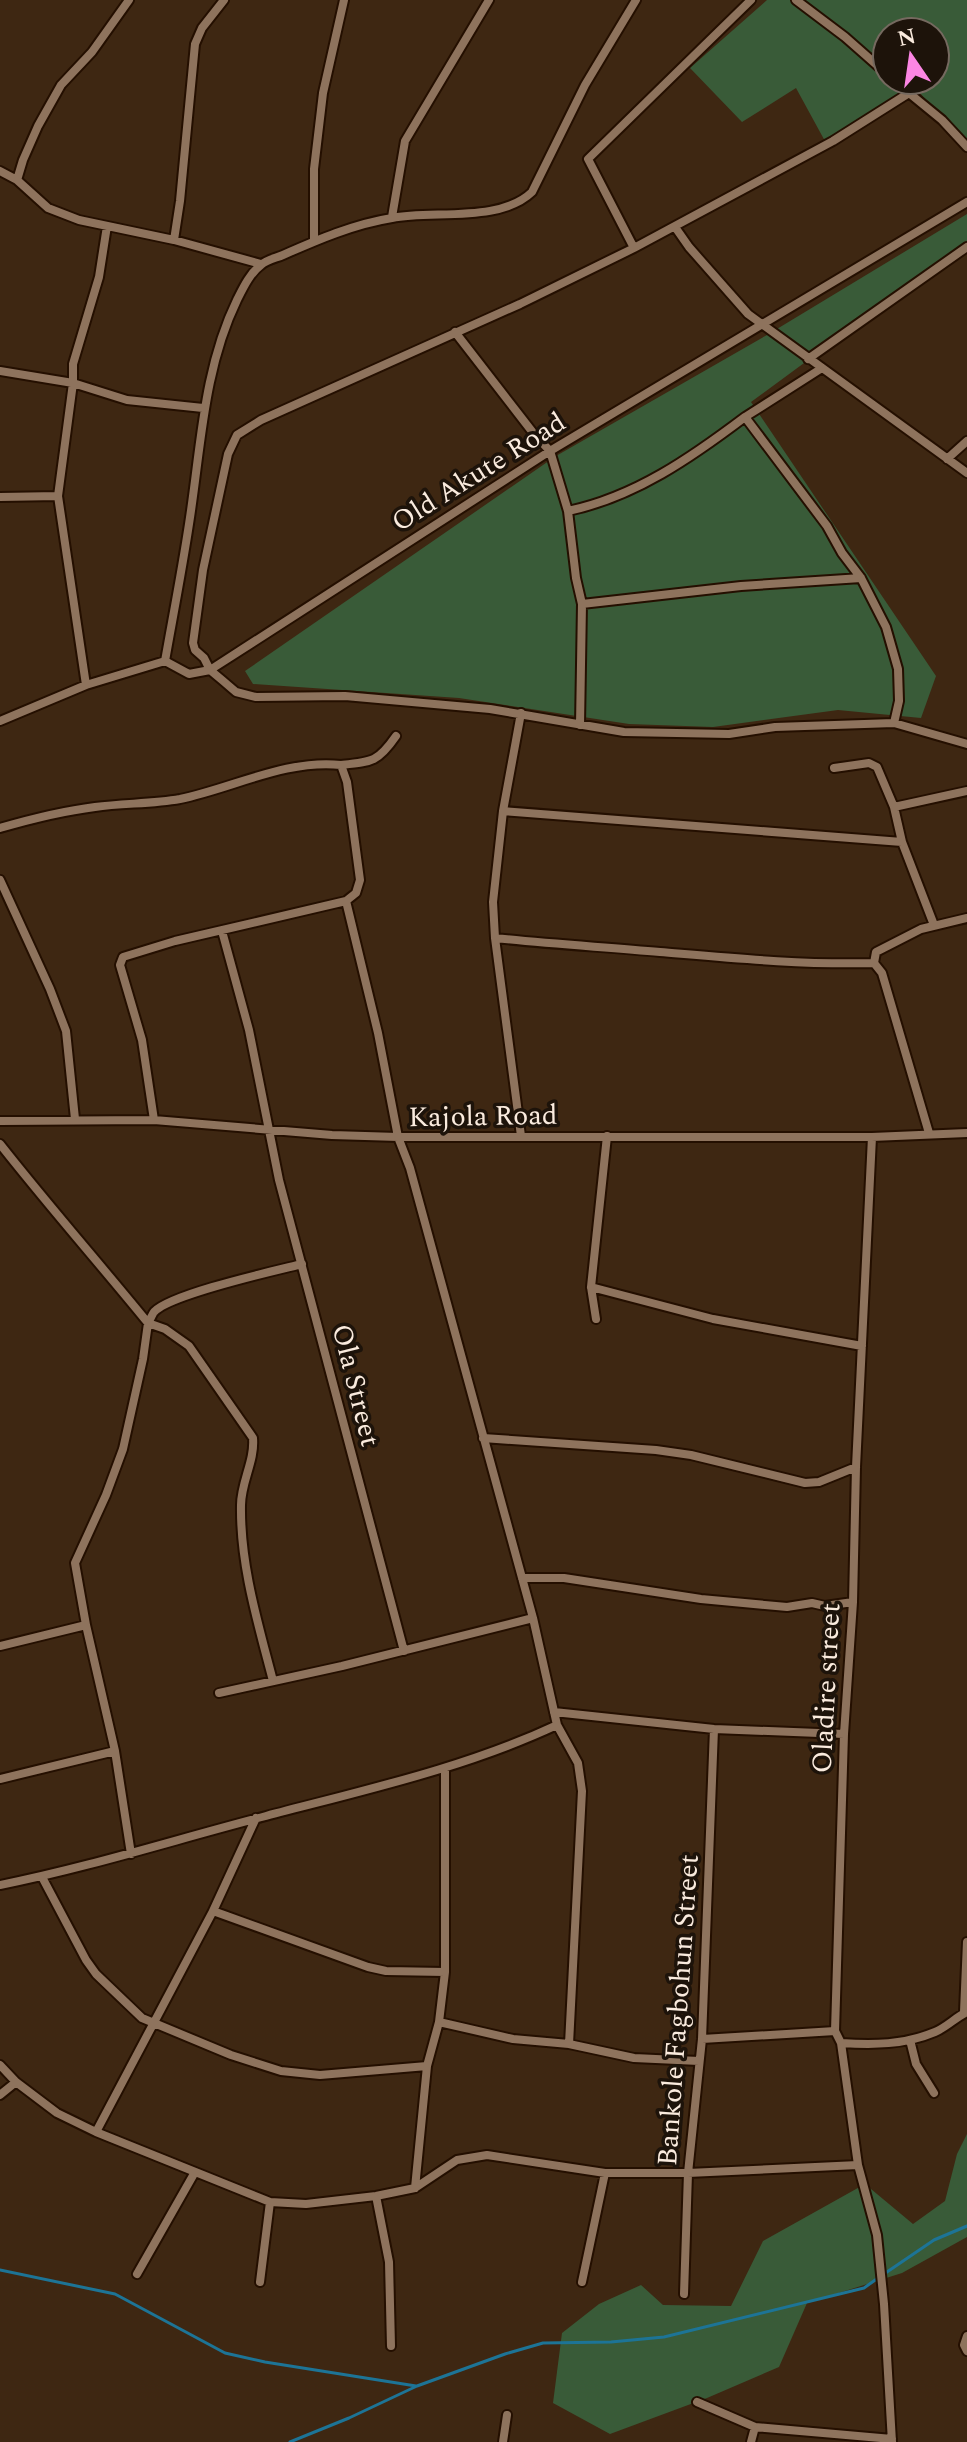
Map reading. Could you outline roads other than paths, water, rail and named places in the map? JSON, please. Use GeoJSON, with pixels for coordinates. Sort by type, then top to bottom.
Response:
{"type":"FeatureCollection","features":[{"type":"Feature","properties":{"kind":"street"},"geometry":{"type":"LineString","coordinates":[[17,180],[38,126],[61,85],[92,52],[129,0]]}},
{"type":"Feature","properties":{"kind":"street"},"geometry":{"type":"LineString","coordinates":[[174,240],[195,44],[202,28],[224,0]]}},
{"type":"Feature","properties":{"kind":"street"},"geometry":{"type":"LineString","coordinates":[[314,241],[314,169],[323,93],[344,0]]}},
{"type":"Feature","properties":{"kind":"street"},"geometry":{"type":"LineString","coordinates":[[392,217],[405,141],[489,0]]}},
{"type":"Feature","properties":{"kind":"street"},"geometry":{"type":"LineString","coordinates":[[165,661],[190,522],[203,408],[228,318],[244,286],[261,264],[314,241],[392,217],[463,214],[513,205],[525,199],[532,192],[585,85],[636,0]]}},
{"type":"Feature","properties":{"kind":"street"},"geometry":{"type":"LineString","coordinates":[[634,248],[588,159],[751,0]]}},
{"type":"Feature","properties":{"kind":"street"},"geometry":{"type":"LineString","coordinates":[[796,0],[871,60]]}},
{"type":"Feature","properties":{"kind":"street"},"geometry":{"type":"LineString","coordinates":[[904,96],[833,141],[634,248],[520,304],[286,408],[237,435],[228,454],[203,570],[193,643],[210,670],[236,692],[256,697],[345,696],[521,713],[624,732],[729,734],[775,727],[894,723],[967,744]]}},
{"type":"Feature","properties":{"kind":"street"},"geometry":{"type":"LineString","coordinates":[[913,96],[942,120],[967,147]]}},
{"type":"Feature","properties":{"kind":"street"},"geometry":{"type":"LineString","coordinates":[[0,171],[17,180],[48,208],[79,220],[174,240],[261,264]]}},
{"type":"Feature","properties":{"kind":"street","name":"Old Akute Road"},"geometry":{"type":"LineString","coordinates":[[210,670],[550,451],[967,202]]}},
{"type":"Feature","properties":{"kind":"street"},"geometry":{"type":"LineString","coordinates":[[86,685],[58,496],[73,364],[99,277],[107,226]]}},
{"type":"Feature","properties":{"kind":"street"},"geometry":{"type":"LineString","coordinates":[[675,227],[739,304],[808,359],[967,473]]}},
{"type":"Feature","properties":{"kind":"street"},"geometry":{"type":"LineString","coordinates":[[808,359],[967,247]]}},
{"type":"Feature","properties":{"kind":"street"},"geometry":{"type":"LineString","coordinates":[[455,332],[550,451],[568,511],[582,604],[580,725]]}},
{"type":"Feature","properties":{"kind":"street"},"geometry":{"type":"LineString","coordinates":[[568,511],[633,489],[683,463],[745,417],[822,368]]}},
{"type":"Feature","properties":{"kind":"street"},"geometry":{"type":"LineString","coordinates":[[0,371],[73,383],[127,400],[203,408]]}},
{"type":"Feature","properties":{"kind":"street"},"geometry":{"type":"LineString","coordinates":[[745,417],[827,526],[861,578],[886,627],[898,669],[899,701],[894,723]]}},
{"type":"Feature","properties":{"kind":"street"},"geometry":{"type":"LineString","coordinates":[[947,459],[967,441]]}},
{"type":"Feature","properties":{"kind":"street"},"geometry":{"type":"LineString","coordinates":[[0,497],[58,496]]}},
{"type":"Feature","properties":{"kind":"street"},"geometry":{"type":"LineString","coordinates":[[582,604],[741,586],[861,578]]}},
{"type":"Feature","properties":{"kind":"street"},"geometry":{"type":"LineString","coordinates":[[0,721],[86,685],[165,661],[189,674],[210,670]]}},
{"type":"Feature","properties":{"kind":"street"},"geometry":{"type":"LineString","coordinates":[[521,713],[503,811],[493,902],[521,1136]]}},
{"type":"Feature","properties":{"kind":"street"},"geometry":{"type":"LineString","coordinates":[[0,828],[34,818],[96,807],[146,805],[184,798],[267,774],[323,763],[372,762],[384,753],[396,736]]}},
{"type":"Feature","properties":{"kind":"street"},"geometry":{"type":"LineString","coordinates":[[834,768],[869,763],[877,767],[894,807],[902,842],[934,925]]}},
{"type":"Feature","properties":{"kind":"street"},"geometry":{"type":"LineString","coordinates":[[154,1120],[142,1040],[120,965],[123,957],[346,901],[356,893],[360,880],[349,794],[341,765]]}},
{"type":"Feature","properties":{"kind":"street"},"geometry":{"type":"LineString","coordinates":[[894,807],[967,791]]}},
{"type":"Feature","properties":{"kind":"street"},"geometry":{"type":"LineString","coordinates":[[503,811],[902,842]]}},
{"type":"Feature","properties":{"kind":"street"},"geometry":{"type":"LineString","coordinates":[[0,880],[66,1031],[75,1119]]}},
{"type":"Feature","properties":{"kind":"street"},"geometry":{"type":"LineString","coordinates":[[346,901],[378,1033],[398,1137],[410,1168],[533,1618],[557,1725],[578,1763],[582,1791],[569,2044]]}},
{"type":"Feature","properties":{"kind":"street"},"geometry":{"type":"LineString","coordinates":[[929,1133],[882,973],[874,963],[876,952],[888,944],[934,925],[967,918]]}},
{"type":"Feature","properties":{"kind":"street","name":"Ola Street"},"geometry":{"type":"LineString","coordinates":[[222,931],[257,1068],[267,1129],[404,1651]]}},
{"type":"Feature","properties":{"kind":"street"},"geometry":{"type":"LineString","coordinates":[[495,938],[570,947],[771,961],[838,965],[874,963]]}},
{"type":"Feature","properties":{"kind":"street","name":"Kajola Road"},"geometry":{"type":"LineString","coordinates":[[0,1121],[154,1120],[332,1135],[398,1137],[872,1137],[967,1133]]}},
{"type":"Feature","properties":{"kind":"street"},"geometry":{"type":"LineString","coordinates":[[596,1319],[591,1287],[607,1136]]}},
{"type":"Feature","properties":{"kind":"street","name":"Oladire street"},"geometry":{"type":"LineString","coordinates":[[872,1137],[856,1467],[853,1602],[844,1734],[835,2031],[841,2043],[858,2165],[877,2235],[892,2440]]}},
{"type":"Feature","properties":{"kind":"street"},"geometry":{"type":"LineString","coordinates":[[0,1144],[148,1323],[165,1329],[189,1346],[253,1438],[254,1449],[241,1500],[241,1536],[248,1581],[273,1681]]}},
{"type":"Feature","properties":{"kind":"street"},"geometry":{"type":"LineString","coordinates":[[131,1854],[115,1751],[75,1563],[123,1449],[148,1323],[154,1312],[166,1304],[224,1285],[302,1264]]}},
{"type":"Feature","properties":{"kind":"street"},"geometry":{"type":"LineString","coordinates":[[591,1287],[713,1319],[862,1346]]}},
{"type":"Feature","properties":{"kind":"street"},"geometry":{"type":"LineString","coordinates":[[483,1438],[656,1450],[691,1455],[805,1483],[819,1482],[856,1467]]}},
{"type":"Feature","properties":{"kind":"street"},"geometry":{"type":"LineString","coordinates":[[522,1578],[564,1578],[701,1599],[787,1607],[853,1602]]}},
{"type":"Feature","properties":{"kind":"street"},"geometry":{"type":"LineString","coordinates":[[219,1693],[533,1618]]}},
{"type":"Feature","properties":{"kind":"street"},"geometry":{"type":"LineString","coordinates":[[0,1646],[86,1625]]}},
{"type":"Feature","properties":{"kind":"street"},"geometry":{"type":"LineString","coordinates":[[554,1712],[714,1729],[844,1734]]}},
{"type":"Feature","properties":{"kind":"street"},"geometry":{"type":"LineString","coordinates":[[0,1885],[131,1854],[445,1768],[557,1725]]}},
{"type":"Feature","properties":{"kind":"street","name":"Bankole Fagbohun Street"},"geometry":{"type":"LineString","coordinates":[[684,2294],[688,2173],[702,2039],[714,1729]]}},
{"type":"Feature","properties":{"kind":"street"},"geometry":{"type":"LineString","coordinates":[[0,1779],[115,1751]]}},
{"type":"Feature","properties":{"kind":"street"},"geometry":{"type":"LineString","coordinates":[[415,2188],[427,2066],[439,2022],[445,1972],[445,1768]]}},
{"type":"Feature","properties":{"kind":"street"},"geometry":{"type":"LineString","coordinates":[[96,2132],[213,1911],[256,1818]]}},
{"type":"Feature","properties":{"kind":"street"},"geometry":{"type":"LineString","coordinates":[[42,1877],[96,1974],[133,2011],[154,2022],[231,2055],[281,2071],[320,2075],[427,2066]]}},
{"type":"Feature","properties":{"kind":"street"},"geometry":{"type":"LineString","coordinates":[[213,1911],[368,1967],[386,1971],[445,1972]]}},
{"type":"Feature","properties":{"kind":"street"},"geometry":{"type":"LineString","coordinates":[[841,2043],[873,2045],[910,2040],[935,2031],[966,2012],[967,1942]]}},
{"type":"Feature","properties":{"kind":"street"},"geometry":{"type":"LineString","coordinates":[[439,2022],[513,2039],[569,2044],[634,2058],[699,2061]]}},
{"type":"Feature","properties":{"kind":"street"},"geometry":{"type":"LineString","coordinates":[[702,2039],[835,2031]]}},
{"type":"Feature","properties":{"kind":"street"},"geometry":{"type":"LineString","coordinates":[[910,2040],[916,2064],[934,2093]]}},
{"type":"Feature","properties":{"kind":"street"},"geometry":{"type":"LineString","coordinates":[[0,2065],[16,2082],[57,2113],[96,2132],[270,2202],[306,2204],[415,2188],[457,2160],[487,2155],[605,2173],[688,2173],[858,2165]]}},
{"type":"Feature","properties":{"kind":"street"},"geometry":{"type":"LineString","coordinates":[[0,2095],[16,2082]]}},
{"type":"Feature","properties":{"kind":"street"},"geometry":{"type":"LineString","coordinates":[[137,2274],[195,2172]]}},
{"type":"Feature","properties":{"kind":"street"},"geometry":{"type":"LineString","coordinates":[[582,2282],[605,2173]]}},
{"type":"Feature","properties":{"kind":"street"},"geometry":{"type":"LineString","coordinates":[[376,2196],[389,2262],[391,2346]]}},
{"type":"Feature","properties":{"kind":"street"},"geometry":{"type":"LineString","coordinates":[[260,2282],[270,2202]]}},
{"type":"Feature","properties":{"kind":"street"},"geometry":{"type":"LineString","coordinates":[[967,2336],[964,2345],[967,2351]]}},
{"type":"Feature","properties":{"kind":"street"},"geometry":{"type":"LineString","coordinates":[[697,2402],[755,2427],[892,2440]]}},
{"type":"Feature","properties":{"kind":"street"},"geometry":{"type":"LineString","coordinates":[[503,2442],[507,2415]]}},
{"type":"Feature","properties":{"kind":"street"},"geometry":{"type":"LineString","coordinates":[[751,2442],[755,2427]]}},
{"type":"Feature","properties":{"kind":"waterway"},"geometry":{"type":"LineString","coordinates":[[884,2274],[934,2240],[967,2226]]}},
{"type":"Feature","properties":{"kind":"waterway"},"geometry":{"type":"LineString","coordinates":[[0,2270],[115,2294],[225,2353],[416,2386]]}},
{"type":"Feature","properties":{"kind":"waterway"},"geometry":{"type":"LineString","coordinates":[[290,2442],[417,2386],[543,2343],[664,2337],[864,2288],[878,2278]]}}]}
